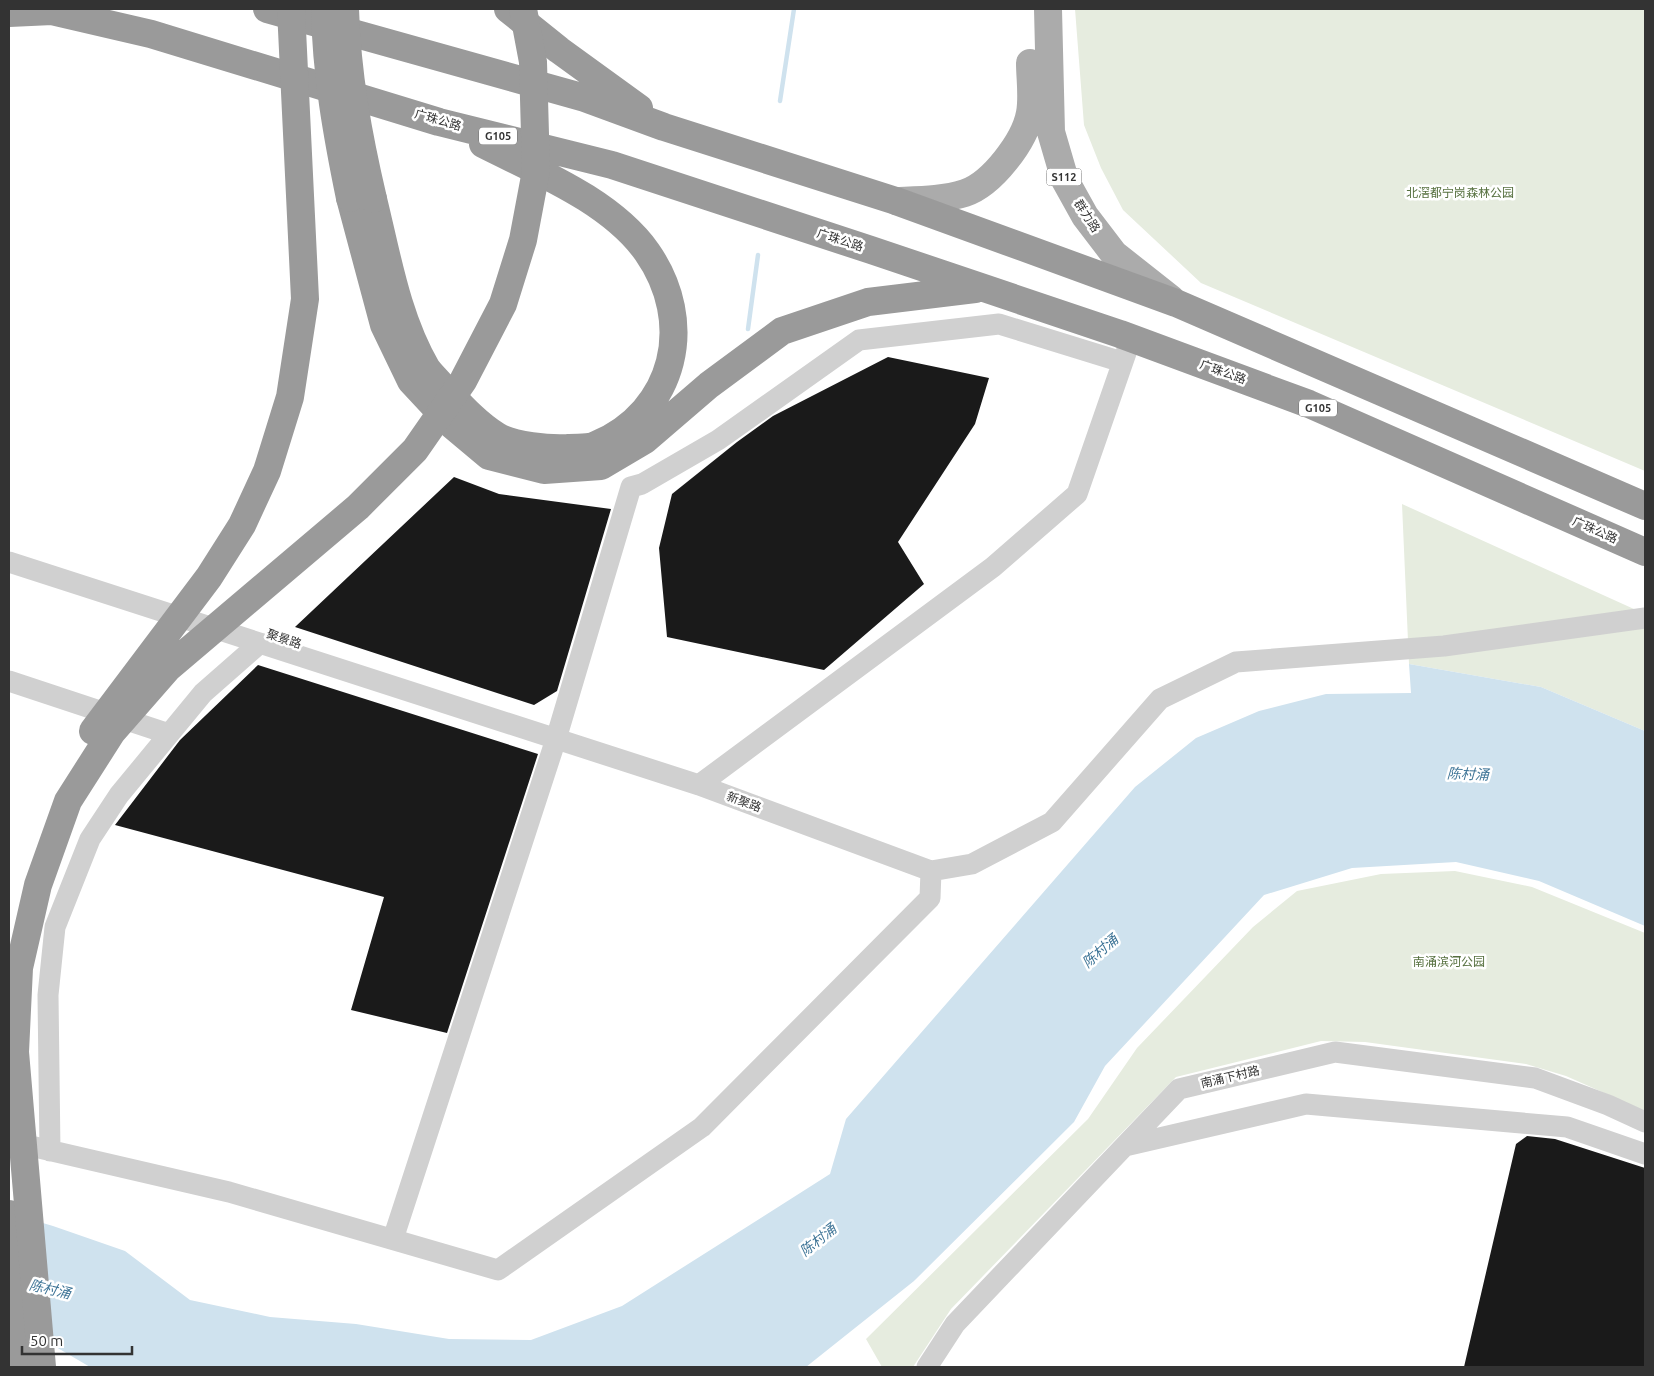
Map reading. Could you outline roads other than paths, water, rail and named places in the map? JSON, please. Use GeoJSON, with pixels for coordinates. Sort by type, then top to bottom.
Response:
{"type":"FeatureCollection","features":[{"type":"Feature","properties":{"kind":"highway"},"geometry":{"type":"LineString","coordinates":[[267,9],[585,98],[664,127],[896,201],[1176,302],[1645,506]]}},
{"type":"Feature","properties":{"kind":"highway"},"geometry":{"type":"LineString","coordinates":[[9,935],[28,861],[60,786],[99,720],[208,577],[242,525],[267,471],[290,397],[305,299],[291,9]]}},
{"type":"Feature","properties":{"kind":"highway"},"geometry":{"type":"LineString","coordinates":[[325,9],[325,52],[336,132],[362,199],[403,317],[428,370],[465,411],[498,437],[546,450],[595,446],[632,425],[661,388],[675,347],[670,296],[647,252],[607,211],[560,183],[439,122]]}},
{"type":"Feature","properties":{"kind":"highway"},"geometry":{"type":"LineString","coordinates":[[345,9],[346,56],[362,199],[384,325],[411,381],[452,425],[489,456],[544,470],[601,466],[645,440],[709,385],[782,331],[868,302],[981,288]]}},
{"type":"Feature","properties":{"kind":"highway"},"geometry":{"type":"LineString","coordinates":[[508,9],[559,50],[664,127]]}},
{"type":"Feature","properties":{"kind":"highway"},"geometry":{"type":"LineString","coordinates":[[42,1367],[15,1052],[19,968],[41,876],[68,802],[112,732],[168,668],[358,507],[415,450],[463,381],[503,304],[523,240],[536,171],[533,62],[522,9]]}},
{"type":"Feature","properties":{"kind":"highway","name":"广珠公路"},"geometry":{"type":"LineString","coordinates":[[9,13],[52,11],[151,34],[439,122],[612,165],[871,250],[981,288],[1127,350],[1309,404],[1645,552]]}},
{"type":"Feature","properties":{"kind":"highway"},"geometry":{"type":"LineString","coordinates":[[9,1214],[22,1367]]}},
{"type":"Feature","properties":{"kind":"main road"},"geometry":{"type":"LineString","coordinates":[[896,201],[938,199],[967,193],[997,171],[1016,148],[1030,113],[1029,9]]}},
{"type":"Feature","properties":{"kind":"main road","name":"群力路"},"geometry":{"type":"LineString","coordinates":[[1048,9],[1051,132],[1065,180],[1085,216],[1114,254],[1176,302]]}},
{"type":"Feature","properties":{"kind":"street"},"geometry":{"type":"LineString","coordinates":[[393,1239],[557,734],[631,487],[642,484],[718,440],[858,340],[999,324],[1127,350],[1077,494],[993,567],[699,785]]}},
{"type":"Feature","properties":{"kind":"street","name":"聚景路"},"geometry":{"type":"LineString","coordinates":[[9,549],[557,734]]}},
{"type":"Feature","properties":{"kind":"street","name":"聚景路"},"geometry":{"type":"LineString","coordinates":[[9,562],[260,644],[557,734]]}},
{"type":"Feature","properties":{"kind":"street"},"geometry":{"type":"LineString","coordinates":[[9,1142],[229,1192],[498,1270],[702,1127],[930,898],[931,872],[972,864],[1052,822],[1160,699],[1236,662],[1444,646],[1645,618]]}},
{"type":"Feature","properties":{"kind":"street"},"geometry":{"type":"LineString","coordinates":[[50,1151],[48,994],[55,926],[90,839],[119,795],[203,693],[260,644]]}},
{"type":"Feature","properties":{"kind":"street"},"geometry":{"type":"LineString","coordinates":[[9,681],[169,734]]}},
{"type":"Feature","properties":{"kind":"street","name":"新聚路"},"geometry":{"type":"LineString","coordinates":[[557,734],[931,872]]}},
{"type":"Feature","properties":{"kind":"street"},"geometry":{"type":"LineString","coordinates":[[9,963],[48,994]]}},
{"type":"Feature","properties":{"kind":"street","name":"南涌下村路"},"geometry":{"type":"LineString","coordinates":[[927,1367],[955,1324],[1179,1089],[1335,1052],[1535,1078],[1608,1105],[1645,1122]]}},
{"type":"Feature","properties":{"kind":"street"},"geometry":{"type":"LineString","coordinates":[[1125,1146],[1306,1104],[1567,1127],[1645,1154]]}},
{"type":"Feature","properties":{"kind":"water","name":"陈村涌"},"geometry":{"type":"Polygon","coordinates":[[[1409,664],[1541,687],[1645,731],[1645,926],[1539,881],[1456,862],[1352,868],[1264,895],[1105,1066],[1074,1122],[914,1281],[806,1367],[90,1367],[56,1347],[9,1336],[9,1213],[125,1251],[190,1300],[270,1317],[356,1324],[449,1339],[531,1340],[622,1306],[830,1174],[846,1119],[1135,787],[1196,738],[1259,711],[1326,694],[1411,693],[1409,664]]]}},
{"type":"Feature","properties":{"kind":"waterway"},"geometry":{"type":"LineString","coordinates":[[780,101],[794,9]]}},
{"type":"Feature","properties":{"kind":"waterway"},"geometry":{"type":"LineString","coordinates":[[748,329],[758,255]]}},
{"type":"Feature","properties":{"kind":"park label","name":"北滘都宁岗森林公园"},"geometry":{"type":"Point","coordinates":[1460,193]}},
{"type":"Feature","properties":{"kind":"park label","name":"南涌滨河公园"},"geometry":{"type":"Point","coordinates":[1449,962]}}]}
